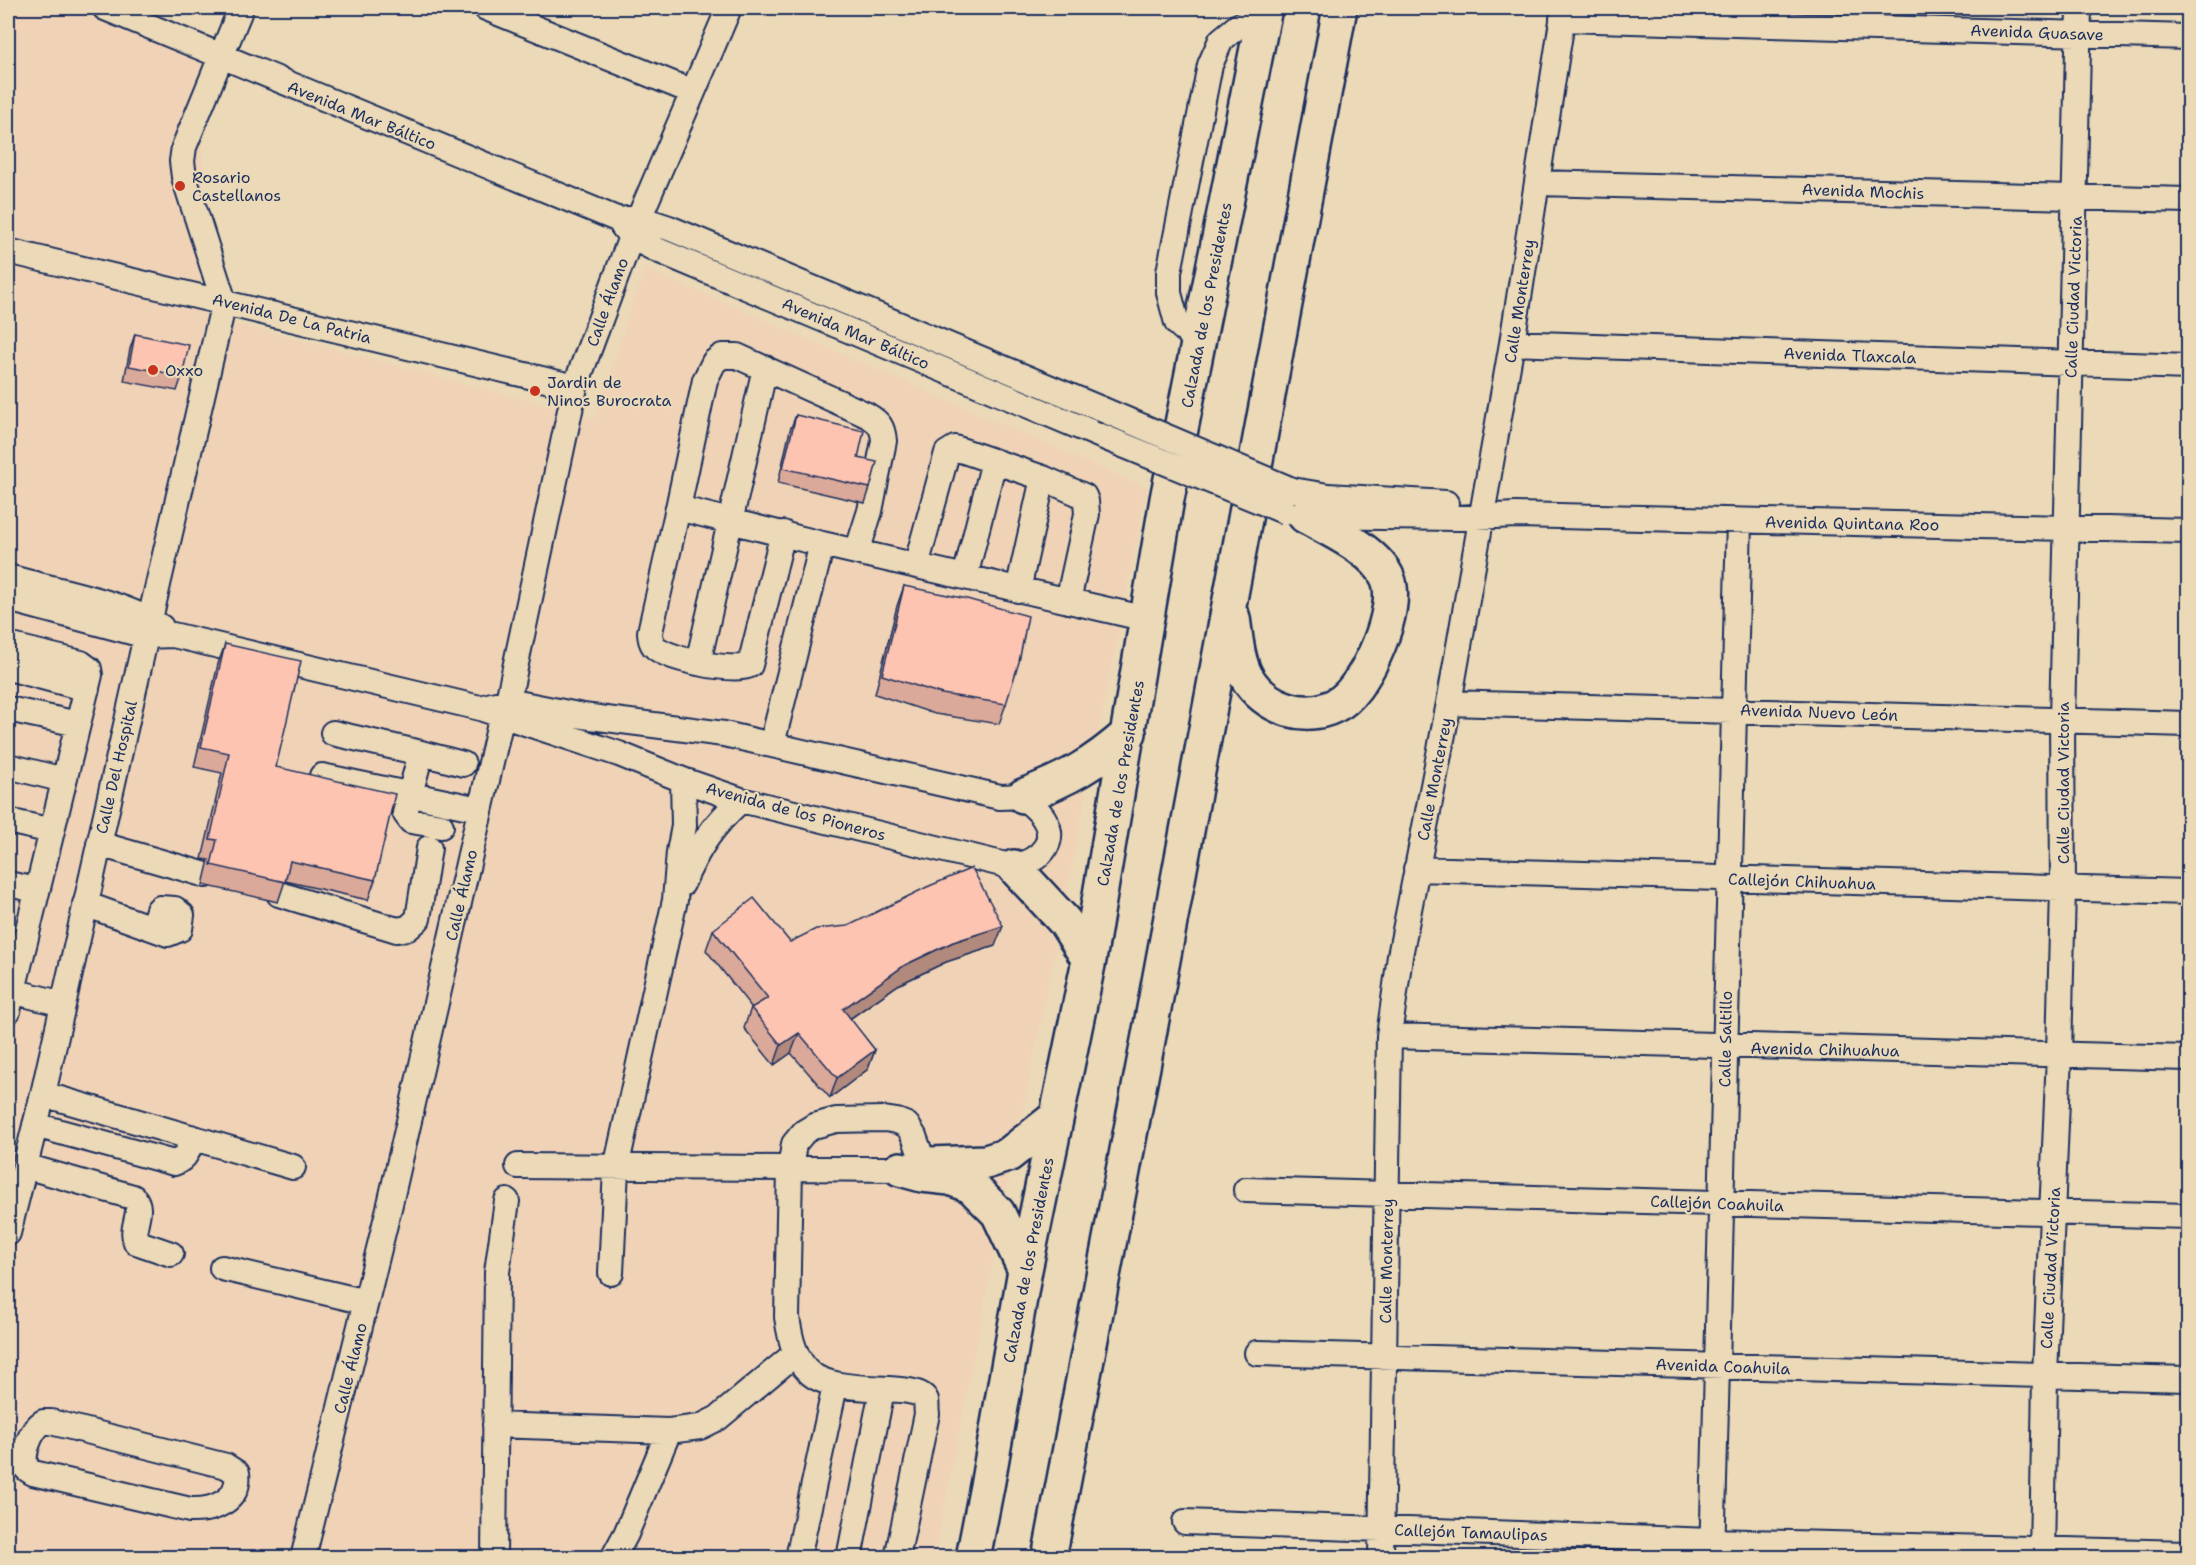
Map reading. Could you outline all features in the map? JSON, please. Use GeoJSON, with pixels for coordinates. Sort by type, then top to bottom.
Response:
{"type":"FeatureCollection","features":[{"type":"Feature","properties":{"kind":"highway"},"geometry":{"type":"LineString","coordinates":[[1049,1557],[1231,598],[1340,8]]}},
{"type":"Feature","properties":{"kind":"highway","name":"Calzada de los Presidentes"},"geometry":{"type":"LineString","coordinates":[[973,1557],[1025,1270],[1089,960],[1167,499],[1264,11]]}},
{"type":"Feature","properties":{"kind":"highway"},"geometry":{"type":"LineString","coordinates":[[1231,598],[1239,654],[1246,675],[1262,696],[1278,707],[1301,712],[1324,709],[1341,702],[1353,689],[1372,661],[1385,628],[1390,597],[1388,578],[1364,550],[1294,506]]}},
{"type":"Feature","properties":{"kind":"highway"},"geometry":{"type":"LineString","coordinates":[[1023,796],[1080,771],[1129,734]]}},
{"type":"Feature","properties":{"kind":"highway"},"geometry":{"type":"LineString","coordinates":[[1014,867],[1065,922],[1089,960]]}},
{"type":"Feature","properties":{"kind":"highway"},"geometry":{"type":"LineString","coordinates":[[912,1167],[986,1162],[1008,1155],[1055,1118]]}},
{"type":"Feature","properties":{"kind":"highway"},"geometry":{"type":"LineString","coordinates":[[912,1167],[922,1175],[950,1178],[970,1186],[999,1213],[1025,1270]]}},
{"type":"Feature","properties":{"kind":"street","name":"Avenida Mar Báltico"},"geometry":{"type":"LineString","coordinates":[[105,8],[630,225],[1101,436],[1294,506]]}},
{"type":"Feature","properties":{"kind":"street"},"geometry":{"type":"LineString","coordinates":[[225,302],[184,177],[182,161],[184,147],[241,8]]}},
{"type":"Feature","properties":{"kind":"street"},"geometry":{"type":"LineString","coordinates":[[486,8],[693,92]]}},
{"type":"Feature","properties":{"kind":"street","name":"Calle Álamo"},"geometry":{"type":"LineString","coordinates":[[303,1557],[366,1302],[479,809],[497,708],[576,387],[630,225],[693,92],[729,8]]}},
{"type":"Feature","properties":{"kind":"street","name":"Calle Ciudad Victoria"},"geometry":{"type":"LineString","coordinates":[[2042,1554],[2045,1375],[2059,1055],[2063,888],[2062,720],[2079,8]]}},
{"type":"Feature","properties":{"kind":"street"},"geometry":{"type":"LineString","coordinates":[[1199,343],[1178,323],[1170,293],[1169,272],[1201,104],[1210,65],[1221,40],[1238,26],[1264,11]]}},
{"type":"Feature","properties":{"kind":"street","name":"Avenida Guasave"},"geometry":{"type":"LineString","coordinates":[[1563,13],[2188,37]]}},
{"type":"Feature","properties":{"kind":"street","name":"Calle Monterrey"},"geometry":{"type":"LineString","coordinates":[[1381,1557],[1389,1036],[1400,956],[1449,703],[1512,343],[1563,13]]}},
{"type":"Feature","properties":{"kind":"street","name":"Avenida Mochis"},"geometry":{"type":"LineString","coordinates":[[1538,183],[2188,200]]}},
{"type":"Feature","properties":{"kind":"street","name":"Avenida Mar Báltico"},"geometry":{"type":"LineString","coordinates":[[630,225],[669,228],[1101,409],[1294,506]]}},
{"type":"Feature","properties":{"kind":"street","name":"Avenida De La Patria"},"geometry":{"type":"LineString","coordinates":[[8,251],[576,387]]}},
{"type":"Feature","properties":{"kind":"street","name":"Calle Del Hospital"},"geometry":{"type":"LineString","coordinates":[[8,1233],[43,1094],[148,628],[225,302]]}},
{"type":"Feature","properties":{"kind":"street","name":"Avenida Tlaxcala"},"geometry":{"type":"LineString","coordinates":[[1512,343],[2188,367]]}},
{"type":"Feature","properties":{"kind":"street"},"geometry":{"type":"LineString","coordinates":[[783,533],[750,665],[745,668],[724,668],[660,651],[651,639],[650,632],[705,380],[714,362],[722,356],[729,355],[765,368],[867,414],[883,429],[884,441],[870,511],[857,552]]}},
{"type":"Feature","properties":{"kind":"street"},"geometry":{"type":"LineString","coordinates":[[699,663],[729,520],[765,368]]}},
{"type":"Feature","properties":{"kind":"street"},"geometry":{"type":"LineString","coordinates":[[916,566],[948,450],[954,448],[1043,478],[1080,493],[1086,501],[1087,514],[1068,601]]}},
{"type":"Feature","properties":{"kind":"street"},"geometry":{"type":"LineString","coordinates":[[965,577],[994,461]]}},
{"type":"Feature","properties":{"kind":"street"},"geometry":{"type":"LineString","coordinates":[[1018,590],[1043,478]]}},
{"type":"Feature","properties":{"kind":"street","name":"Avenida Quintana Roo"},"geometry":{"type":"LineString","coordinates":[[1294,506],[1328,496],[1516,515],[2188,531]]}},
{"type":"Feature","properties":{"kind":"street"},"geometry":{"type":"LineString","coordinates":[[678,508],[822,544],[1147,619]]}},
{"type":"Feature","properties":{"kind":"street","name":"Calle Saltillo"},"geometry":{"type":"LineString","coordinates":[[1712,1549],[1739,521]]}},
{"type":"Feature","properties":{"kind":"street"},"geometry":{"type":"LineString","coordinates":[[772,744],[822,544]]}},
{"type":"Feature","properties":{"kind":"street","name":"Avenida de los Pioneros"},"geometry":{"type":"LineString","coordinates":[[8,577],[125,609],[148,628]]}},
{"type":"Feature","properties":{"kind":"street","name":"Avenida de los Pioneros"},"geometry":{"type":"LineString","coordinates":[[8,600],[148,628],[497,708],[724,734],[1000,797],[1023,796]]}},
{"type":"Feature","properties":{"kind":"street"},"geometry":{"type":"LineString","coordinates":[[8,645],[87,666],[90,675],[37,891],[16,940],[9,998],[63,1004]]}},
{"type":"Feature","properties":{"kind":"street"},"geometry":{"type":"LineString","coordinates":[[8,668],[87,689]]}},
{"type":"Feature","properties":{"kind":"street","name":"Avenida Nuevo León"},"geometry":{"type":"LineString","coordinates":[[1449,703],[2188,724]]}},
{"type":"Feature","properties":{"kind":"street","name":"Avenida de los Pioneros"},"geometry":{"type":"LineString","coordinates":[[497,708],[741,800],[1014,867]]}},
{"type":"Feature","properties":{"kind":"street"},"geometry":{"type":"LineString","coordinates":[[8,709],[78,724]]}},
{"type":"Feature","properties":{"kind":"street"},"geometry":{"type":"LineString","coordinates":[[620,754],[617,737],[627,722]]}},
{"type":"Feature","properties":{"kind":"street"},"geometry":{"type":"LineString","coordinates":[[333,733],[463,764]]}},
{"type":"Feature","properties":{"kind":"street"},"geometry":{"type":"LineString","coordinates":[[421,753],[405,813],[411,821],[441,826]]}},
{"type":"Feature","properties":{"kind":"street"},"geometry":{"type":"LineString","coordinates":[[8,766],[64,780]]}},
{"type":"Feature","properties":{"kind":"street"},"geometry":{"type":"LineString","coordinates":[[322,776],[479,809]]}},
{"type":"Feature","properties":{"kind":"street"},"geometry":{"type":"LineString","coordinates":[[611,1273],[616,1168],[675,900],[679,852],[684,826],[683,780]]}},
{"type":"Feature","properties":{"kind":"street"},"geometry":{"type":"LineString","coordinates":[[1014,867],[1039,857],[1046,847],[1049,835],[1047,824],[1040,813],[1023,796]]}},
{"type":"Feature","properties":{"kind":"street"},"geometry":{"type":"LineString","coordinates":[[675,900],[699,848],[712,828],[741,800]]}},
{"type":"Feature","properties":{"kind":"street"},"geometry":{"type":"LineString","coordinates":[[8,821],[52,831]]}},
{"type":"Feature","properties":{"kind":"street"},"geometry":{"type":"LineString","coordinates":[[99,844],[206,875]]}},
{"type":"Feature","properties":{"kind":"street"},"geometry":{"type":"LineString","coordinates":[[279,894],[397,930],[408,928],[418,919],[429,848]]}},
{"type":"Feature","properties":{"kind":"street","name":"Callejón Chihuahua"},"geometry":{"type":"LineString","coordinates":[[1416,869],[2188,892]]}},
{"type":"Feature","properties":{"kind":"street"},"geometry":{"type":"LineString","coordinates":[[8,884],[37,891]]}},
{"type":"Feature","properties":{"kind":"street"},"geometry":{"type":"LineString","coordinates":[[85,904],[152,928]]}},
{"type":"Feature","properties":{"kind":"street","name":"Avenida Chihuahua"},"geometry":{"type":"LineString","coordinates":[[1389,1036],[2188,1058]]}},
{"type":"Feature","properties":{"kind":"street"},"geometry":{"type":"LineString","coordinates":[[43,1094],[293,1167]]}},
{"type":"Feature","properties":{"kind":"street"},"geometry":{"type":"LineString","coordinates":[[518,1166],[790,1169],[912,1167],[914,1136],[907,1125],[884,1119],[836,1120],[814,1126],[804,1132],[794,1144],[790,1169],[787,1317],[789,1336],[796,1353],[810,1373],[835,1386],[882,1390],[903,1389],[919,1392],[926,1400],[927,1414],[897,1557]]}},
{"type":"Feature","properties":{"kind":"street"},"geometry":{"type":"LineString","coordinates":[[35,1125],[174,1163],[181,1161],[188,1152],[191,1137]]}},
{"type":"Feature","properties":{"kind":"street"},"geometry":{"type":"LineString","coordinates":[[24,1166],[133,1197],[139,1209],[133,1233],[136,1242],[171,1254]]}},
{"type":"Feature","properties":{"kind":"street","name":"Callejón Coahuila"},"geometry":{"type":"LineString","coordinates":[[1246,1190],[2188,1216]]}},
{"type":"Feature","properties":{"kind":"street"},"geometry":{"type":"LineString","coordinates":[[494,1557],[497,1272],[507,1201]]}},
{"type":"Feature","properties":{"kind":"street"},"geometry":{"type":"LineString","coordinates":[[222,1268],[366,1302]]}},
{"type":"Feature","properties":{"kind":"street"},"geometry":{"type":"LineString","coordinates":[[495,1425],[669,1431],[700,1427],[718,1418],[796,1353]]}},
{"type":"Feature","properties":{"kind":"street","name":"Avenida Coahuila"},"geometry":{"type":"LineString","coordinates":[[1257,1353],[2188,1379]]}},
{"type":"Feature","properties":{"kind":"street"},"geometry":{"type":"LineString","coordinates":[[798,1557],[835,1386]]}},
{"type":"Feature","properties":{"kind":"street"},"geometry":{"type":"LineString","coordinates":[[849,1557],[882,1390]]}},
{"type":"Feature","properties":{"kind":"street"},"geometry":{"type":"LineString","coordinates":[[43,1422],[51,1422],[226,1466],[237,1473],[238,1482],[230,1498],[222,1504],[202,1510],[190,1510],[33,1473],[16,1457],[36,1426],[43,1422]]}},
{"type":"Feature","properties":{"kind":"street"},"geometry":{"type":"LineString","coordinates":[[613,1557],[626,1534],[669,1431]]}},
{"type":"Feature","properties":{"kind":"street","name":"Callejón Tamaulipas"},"geometry":{"type":"LineString","coordinates":[[1185,1521],[1382,1528],[1712,1549],[2042,1554],[2188,1553]]}},
{"type":"Feature","properties":{"kind":"shaded area"},"geometry":{"type":"Polygon","coordinates":[[[8,8],[81,8],[204,59],[201,314],[595,418],[645,268],[1147,488],[934,1557],[8,1558],[8,8]]]}},
{"type":"Feature","properties":{"kind":"building"},"geometry":{"type":"Polygon","coordinates":[[[135,334],[189,345],[182,376],[129,366],[135,334]]]}},
{"type":"Feature","properties":{"kind":"building"},"geometry":{"type":"Polygon","coordinates":[[[796,415],[864,431],[858,458],[877,462],[870,488],[783,468],[796,415]]]}},
{"type":"Feature","properties":{"kind":"building"},"geometry":{"type":"Polygon","coordinates":[[[904,586],[967,599],[1028,616],[1019,662],[1006,704],[942,694],[882,675],[904,586]]]}},
{"type":"Feature","properties":{"kind":"building"},"geometry":{"type":"Polygon","coordinates":[[[225,644],[301,661],[276,767],[395,794],[375,880],[290,861],[285,882],[211,865],[217,840],[210,839],[229,753],[201,747],[225,644]]]}},
{"type":"Feature","properties":{"kind":"building"},"geometry":{"type":"Polygon","coordinates":[[[972,868],[1003,926],[953,942],[905,965],[843,1009],[875,1050],[837,1078],[799,1033],[781,1045],[751,1008],[768,998],[713,930],[754,898],[790,942],[816,929],[848,926],[927,887],[972,868]]]}},
{"type":"Feature","properties":{"kind":"place","name":"Rosario Castellanos"},"geometry":{"type":"Point","coordinates":[180,186]}},
{"type":"Feature","properties":{"kind":"place","name":"Oxxo"},"geometry":{"type":"Point","coordinates":[153,370]}},
{"type":"Feature","properties":{"kind":"place","name":"Jardin de Ninos Burocrata"},"geometry":{"type":"Point","coordinates":[535,391]}}]}
